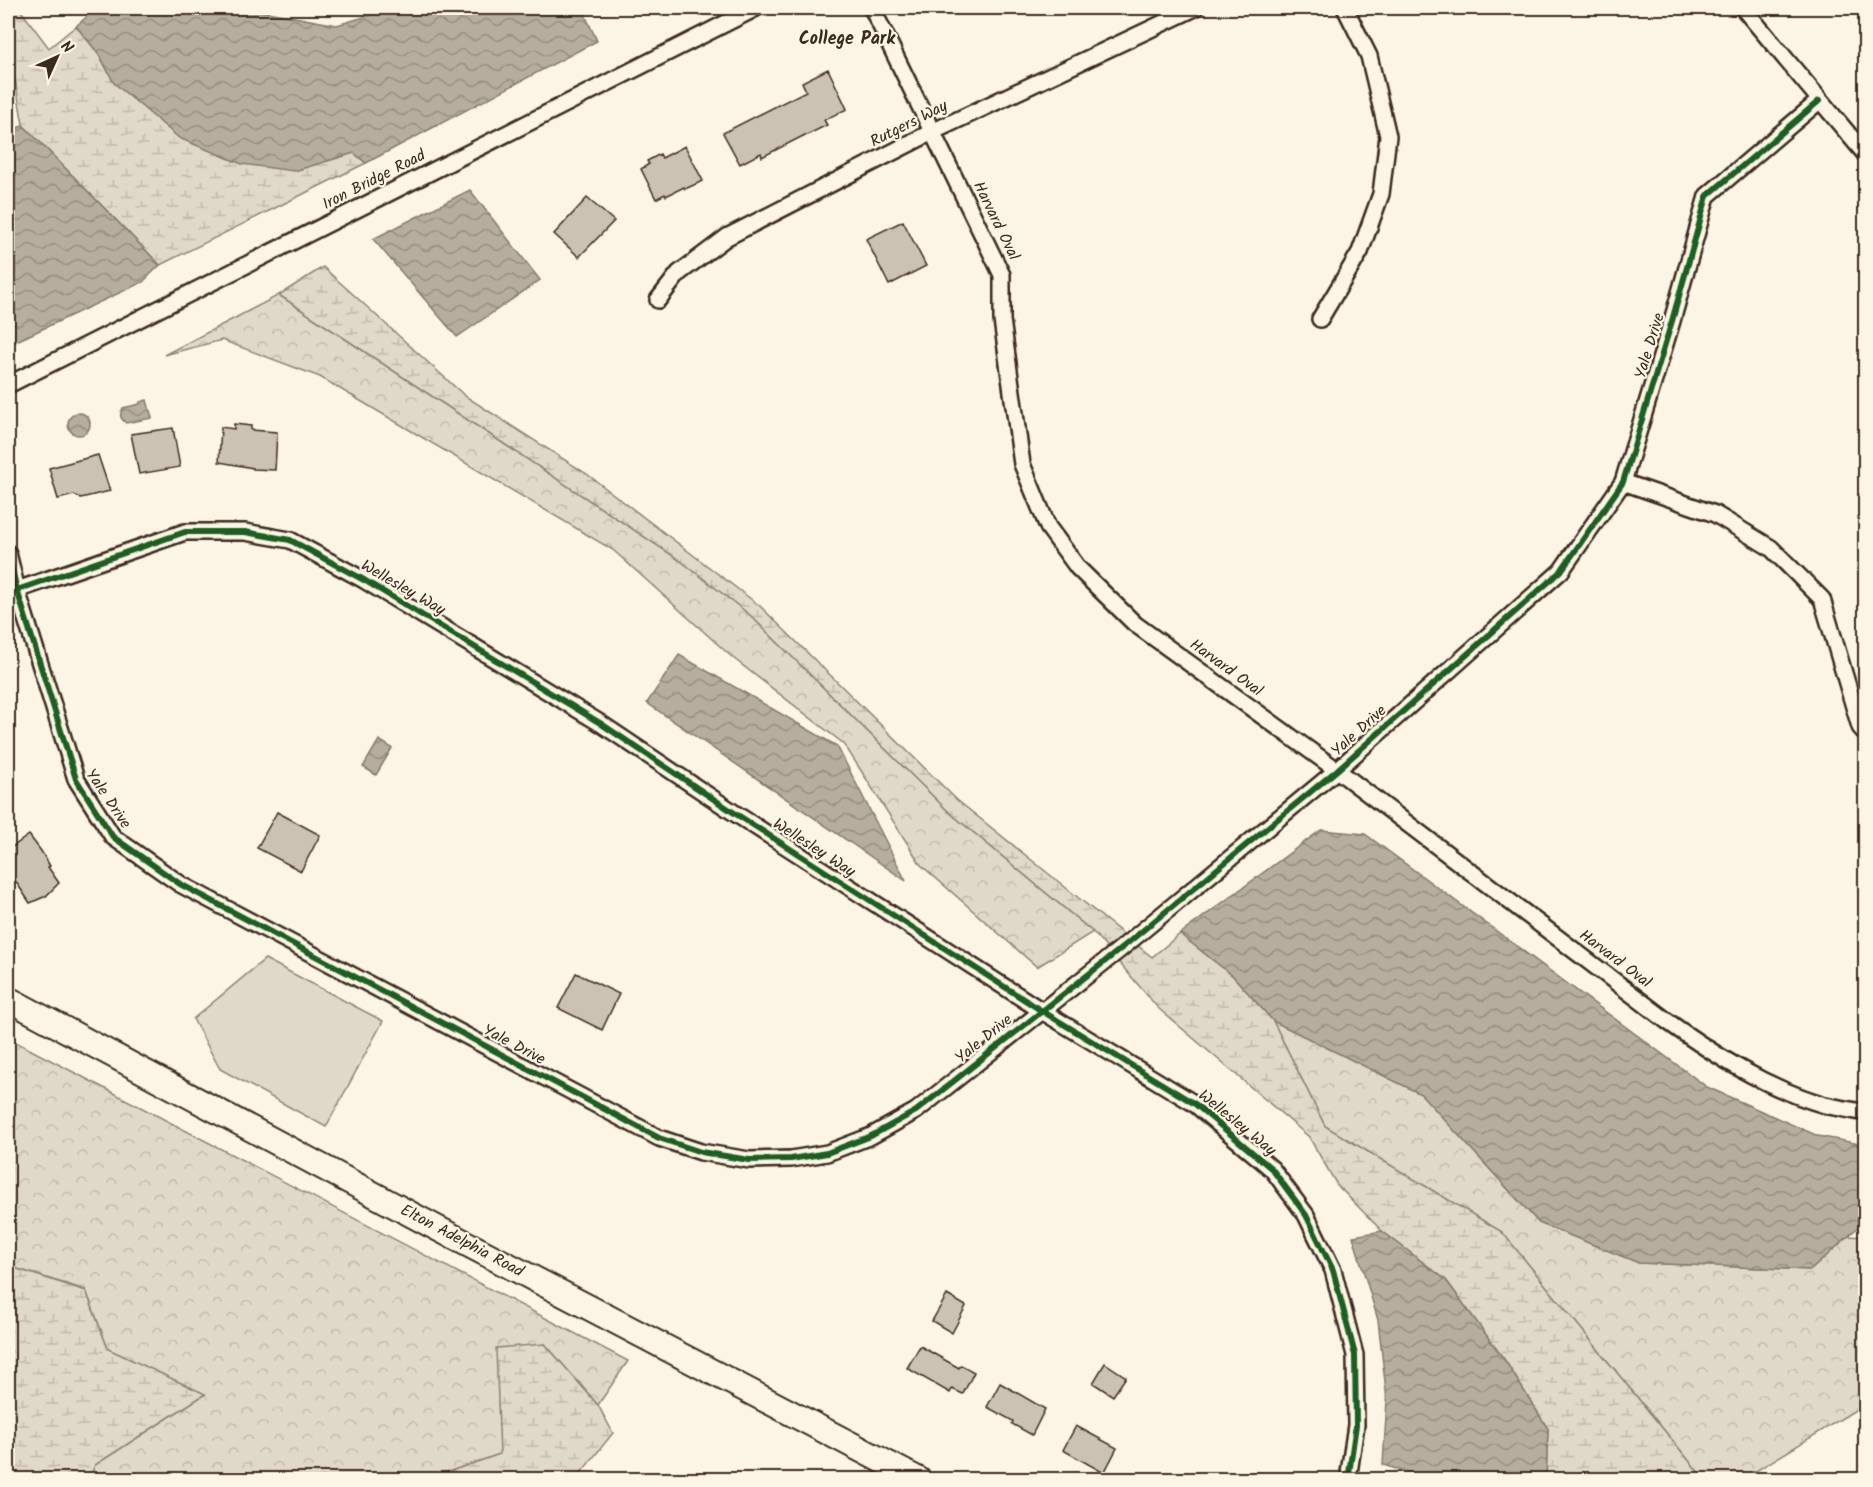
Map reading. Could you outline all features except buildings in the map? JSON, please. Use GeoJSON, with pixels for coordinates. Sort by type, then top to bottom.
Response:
{"type":"FeatureCollection","features":[{"type":"Feature","properties":{"kind":"main road","name":"Elton Adelphia Road"},"geometry":{"type":"LineString","coordinates":[[8,999],[421,1220],[918,1479]]}},
{"type":"Feature","properties":{"kind":"street","name":"Iron Bridge Road"},"geometry":{"type":"LineString","coordinates":[[8,385],[756,8]]}},
{"type":"Feature","properties":{"kind":"street","name":"Harvard Oval"},"geometry":{"type":"LineString","coordinates":[[872,8],[1002,275],[1002,320],[1022,464],[1048,526],[1078,567],[1135,624],[1337,770],[1648,1007],[1713,1053],[1749,1074],[1791,1093],[1826,1105],[1866,1113]]}},
{"type":"Feature","properties":{"kind":"street","name":"Rutgers Way"},"geometry":{"type":"LineString","coordinates":[[658,300],[679,273],[727,237],[932,132],[1194,8]]}},
{"type":"Feature","properties":{"kind":"street"},"geometry":{"type":"LineString","coordinates":[[1320,319],[1360,252],[1381,194],[1388,136],[1369,56],[1345,8]]}},
{"type":"Feature","properties":{"kind":"street"},"geometry":{"type":"LineString","coordinates":[[1743,8],[1866,155]]}},
{"type":"Feature","properties":{"kind":"street","name":"Yale Drive"},"geometry":{"type":"LineString","coordinates":[[8,554],[16,590],[76,779],[113,837],[180,884],[659,1137],[701,1152],[750,1160],[791,1159],[827,1153],[871,1137],[916,1111],[1118,951],[1337,770],[1561,571],[1623,482],[1707,196],[1819,101]]}},
{"type":"Feature","properties":{"kind":"street"},"geometry":{"type":"LineString","coordinates":[[1623,482],[1715,514],[1771,548],[1822,599],[1860,727],[1866,734]]}},
{"type":"Feature","properties":{"kind":"street","name":"Wellesley Way"},"geometry":{"type":"LineString","coordinates":[[16,590],[185,532],[245,532],[290,540],[374,586],[600,723],[736,814],[1042,1011],[1196,1104],[1272,1169],[1306,1215],[1333,1270],[1355,1355],[1356,1425],[1348,1479]]}},
{"type":"Feature","properties":{"kind":"green space"},"geometry":{"type":"Polygon","coordinates":[[[8,8],[19,8],[49,48],[76,26],[99,54],[114,83],[294,171],[354,153],[366,163],[160,265],[23,125],[13,68],[8,63],[8,8]]]}},
{"type":"Feature","properties":{"kind":"green space"},"geometry":{"type":"Polygon","coordinates":[[[323,267],[465,396],[587,474],[760,606],[957,800],[1152,957],[1180,934],[1233,976],[1273,1021],[1325,1126],[1502,1232],[1704,1479],[1546,1479],[1548,1429],[1506,1362],[1446,1280],[1382,1231],[1337,1185],[1309,1137],[1158,1008],[1093,932],[949,812],[750,615],[681,561],[279,295],[323,267]]]}},
{"type":"Feature","properties":{"kind":"green space"},"geometry":{"type":"Polygon","coordinates":[[[279,295],[681,561],[750,615],[949,812],[1093,932],[1037,967],[921,865],[844,744],[733,658],[613,550],[320,377],[222,340],[164,355],[279,295]]]}},
{"type":"Feature","properties":{"kind":"green space"},"geometry":{"type":"Polygon","coordinates":[[[265,959],[383,1021],[326,1127],[220,1069],[193,1019],[265,959]]]}},
{"type":"Feature","properties":{"kind":"green space"},"geometry":{"type":"Polygon","coordinates":[[[1273,1021],[1421,1094],[1539,1223],[1639,1263],[1811,1270],[1848,1236],[1865,1237],[1865,1404],[1743,1479],[1704,1479],[1502,1232],[1325,1126],[1273,1021]]]}},
{"type":"Feature","properties":{"kind":"green space"},"geometry":{"type":"Polygon","coordinates":[[[8,1038],[628,1361],[598,1405],[545,1344],[500,1454],[428,1479],[89,1479],[95,1465],[205,1394],[108,1349],[86,1290],[8,1266],[8,1038]]]}},
{"type":"Feature","properties":{"kind":"green space"},"geometry":{"type":"Polygon","coordinates":[[[8,1266],[86,1291],[108,1349],[205,1394],[95,1465],[89,1479],[8,1479],[8,1266]]]}},
{"type":"Feature","properties":{"kind":"green space"},"geometry":{"type":"Polygon","coordinates":[[[545,1344],[598,1405],[613,1433],[576,1479],[428,1479],[500,1454],[496,1348],[545,1344]]]}},
{"type":"Feature","properties":{"kind":"water"},"geometry":{"type":"Polygon","coordinates":[[[97,8],[245,8],[337,25],[395,8],[582,8],[597,41],[366,163],[354,153],[294,171],[242,164],[179,138],[114,83],[99,54],[76,26],[97,8]]]}},
{"type":"Feature","properties":{"kind":"water"},"geometry":{"type":"Polygon","coordinates":[[[23,125],[160,265],[143,282],[8,345],[8,134],[23,125]]]}},
{"type":"Feature","properties":{"kind":"water"},"geometry":{"type":"Polygon","coordinates":[[[470,190],[540,280],[457,337],[373,239],[470,190]]]}},
{"type":"Feature","properties":{"kind":"water"},"geometry":{"type":"Polygon","coordinates":[[[147,400],[152,418],[126,423],[122,420],[123,408],[147,400]]]}},
{"type":"Feature","properties":{"kind":"water"},"geometry":{"type":"Polygon","coordinates":[[[79,413],[87,416],[90,424],[87,432],[79,435],[71,432],[68,424],[71,416],[79,413]]]}},
{"type":"Feature","properties":{"kind":"water"},"geometry":{"type":"Polygon","coordinates":[[[679,655],[837,746],[906,881],[647,703],[679,655]]]}},
{"type":"Feature","properties":{"kind":"water"},"geometry":{"type":"Polygon","coordinates":[[[379,740],[392,748],[376,775],[363,767],[379,740]]]}},
{"type":"Feature","properties":{"kind":"water"},"geometry":{"type":"Polygon","coordinates":[[[1321,830],[1365,834],[1707,1087],[1818,1136],[1865,1145],[1865,1221],[1811,1270],[1639,1263],[1539,1223],[1421,1094],[1273,1021],[1233,976],[1180,934],[1321,830]]]}},
{"type":"Feature","properties":{"kind":"water"},"geometry":{"type":"Polygon","coordinates":[[[1382,1231],[1446,1280],[1506,1362],[1548,1429],[1546,1479],[1429,1479],[1383,1465],[1387,1400],[1378,1320],[1353,1236],[1382,1231]]]}},
{"type":"Feature","properties":{"kind":"cycle path"},"geometry":{"type":"LineString","coordinates":[[8,553],[17,590],[76,779],[113,837],[180,884],[659,1138],[701,1152],[749,1160],[791,1159],[827,1153],[871,1136],[916,1111],[1118,951],[1337,770],[1561,571],[1623,482],[1707,196],[1819,101]]}},
{"type":"Feature","properties":{"kind":"cycle path"},"geometry":{"type":"LineString","coordinates":[[17,590],[185,532],[245,532],[290,540],[364,580],[600,723],[736,814],[1042,1011],[1195,1104],[1272,1169],[1306,1215],[1333,1270],[1355,1355],[1356,1425],[1348,1480]]}},
{"type":"Feature","properties":{"kind":"district","name":"College Park"},"geometry":{"type":"Point","coordinates":[847,39]}}]}
